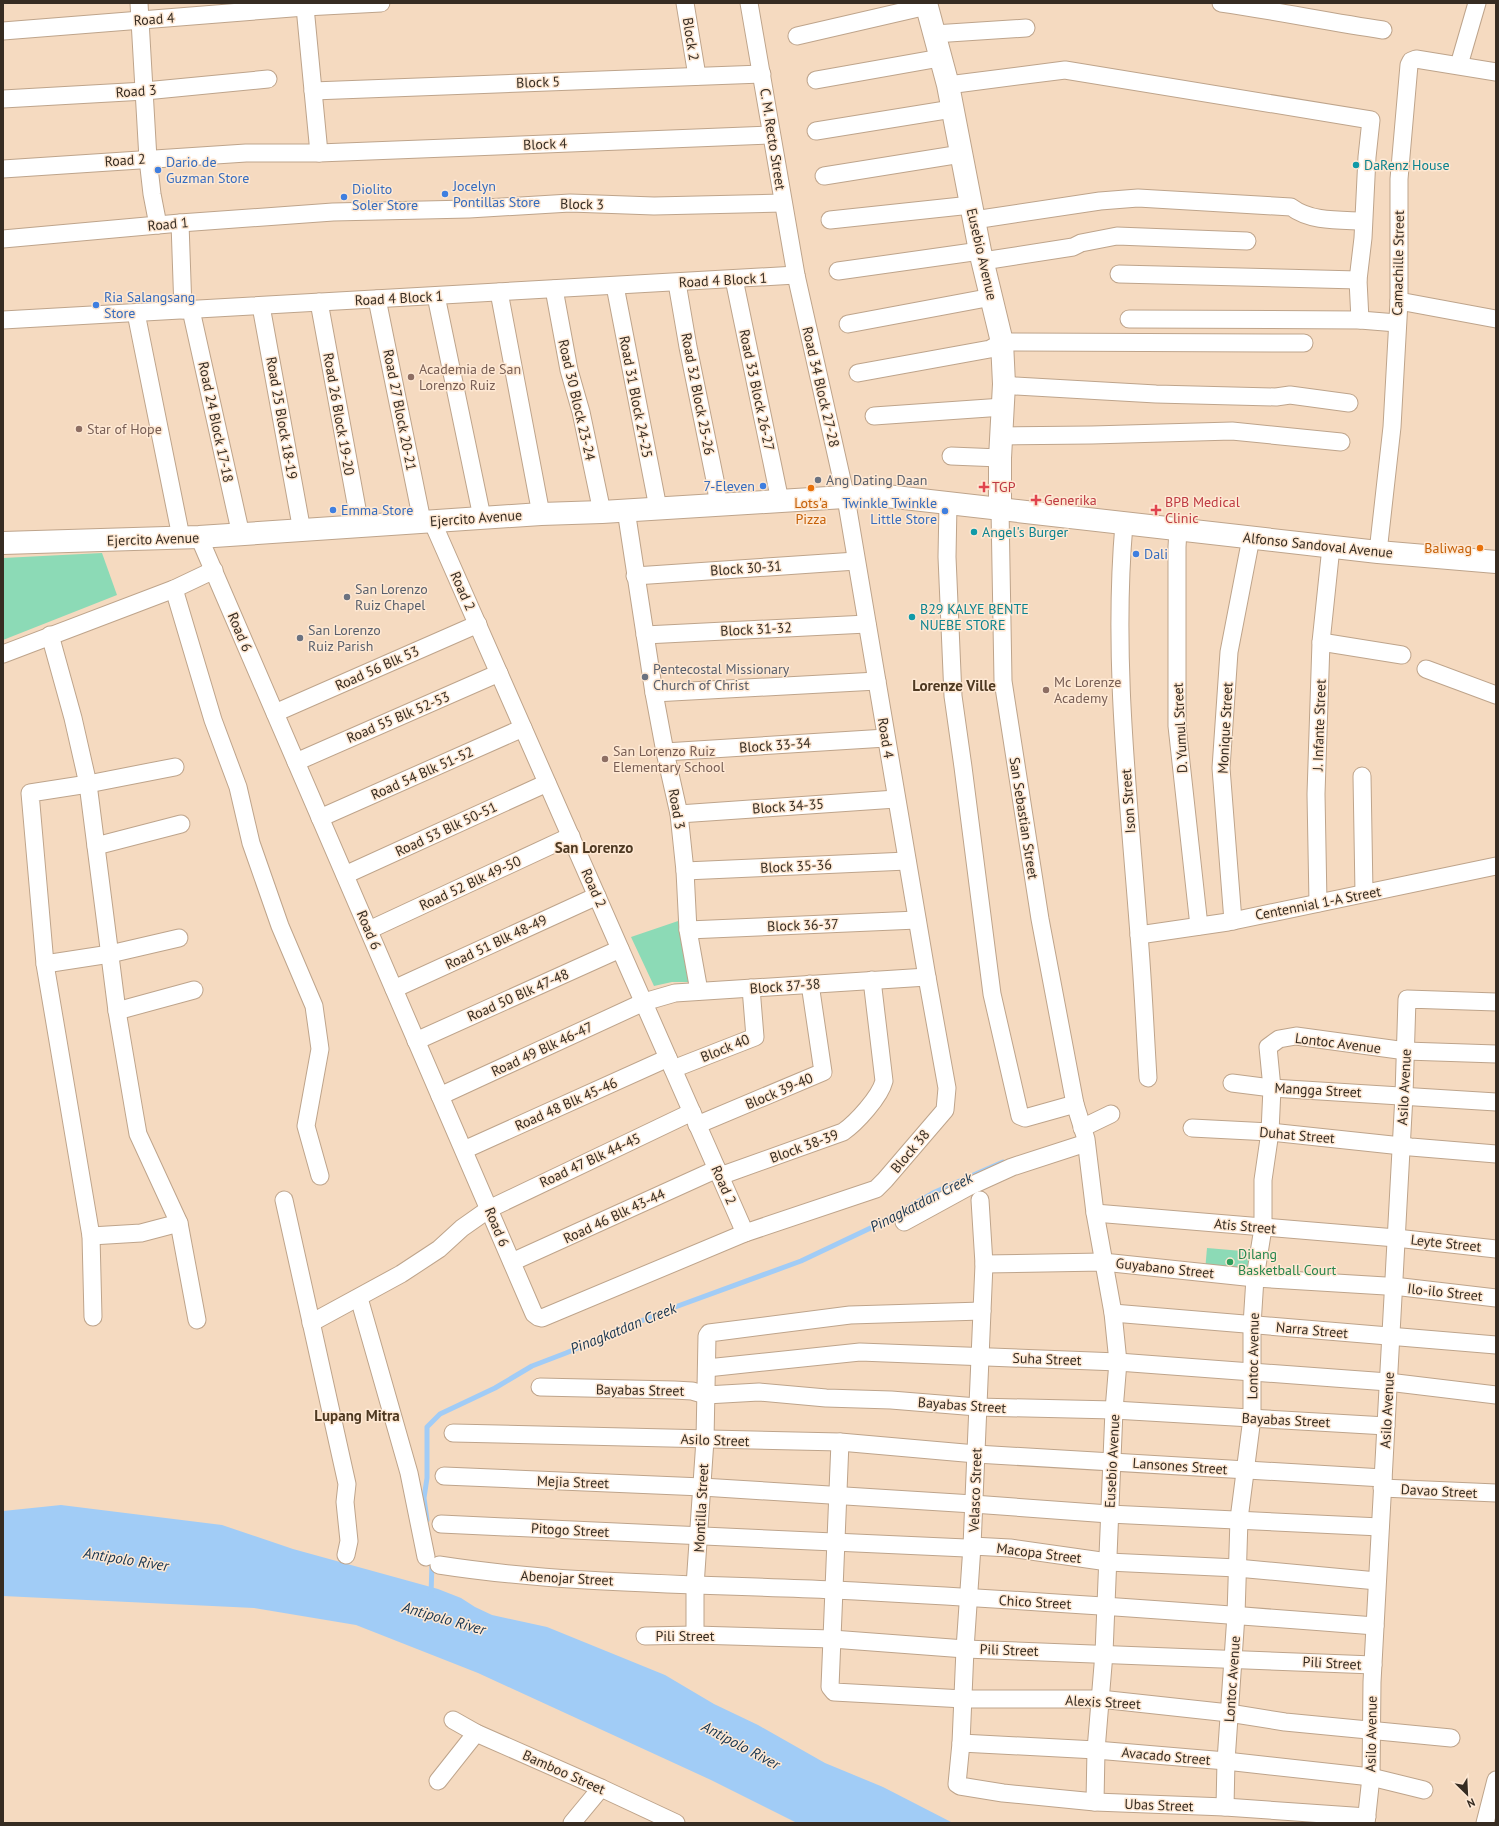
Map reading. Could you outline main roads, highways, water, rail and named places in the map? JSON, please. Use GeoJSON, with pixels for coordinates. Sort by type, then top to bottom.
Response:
{"type":"FeatureCollection","features":[{"type":"Feature","properties":{"kind":"main road","name":"Eusebio Avenue"},"geometry":{"type":"LineString","coordinates":[[926,5],[948,85],[972,212],[1002,342],[1004,384],[1000,458],[1000,509]]}},
{"type":"Feature","properties":{"kind":"main road","name":"Alfonso Sandoval Avenue"},"geometry":{"type":"LineString","coordinates":[[878,495],[1378,552],[1496,562]]}},
{"type":"Feature","properties":{"kind":"main road","name":"Ejercito Avenue"},"geometry":{"type":"LineString","coordinates":[[3,543],[241,535],[427,521],[878,495]]}},
{"type":"Feature","properties":{"kind":"water","name":"Antipolo River"},"geometry":{"type":"Polygon","coordinates":[[[61,1505],[222,1525],[293,1549],[438,1589],[461,1598],[492,1615],[547,1627],[665,1675],[714,1704],[758,1725],[825,1763],[883,1787],[953,1823],[797,1823],[711,1780],[478,1673],[356,1625],[254,1608],[3,1596],[3,1511],[61,1505]]]}},
{"type":"Feature","properties":{"kind":"waterway","name":"Pinagkatdan Creek"},"geometry":{"type":"LineString","coordinates":[[427,1520],[424,1498],[427,1478],[427,1427],[440,1414],[495,1388],[532,1366],[667,1310],[801,1261],[879,1224],[935,1192],[1003,1162]]}},
{"type":"Feature","properties":{"kind":"waterway","name":"Pinagkatdan Creek"},"geometry":{"type":"LineString","coordinates":[[431,1594],[432,1564]]}},
{"type":"Feature","properties":{"kind":"place","name":"DaRenz House"},"geometry":{"type":"Point","coordinates":[1356,165]}},
{"type":"Feature","properties":{"kind":"place","name":"Dario de Guzman Store"},"geometry":{"type":"Point","coordinates":[158,170]}},
{"type":"Feature","properties":{"kind":"place","name":"Jocelyn Pontillas Store"},"geometry":{"type":"Point","coordinates":[445,194]}},
{"type":"Feature","properties":{"kind":"place","name":"Diolito Soler Store"},"geometry":{"type":"Point","coordinates":[344,197]}},
{"type":"Feature","properties":{"kind":"place","name":"Ria Salangsang Store"},"geometry":{"type":"Point","coordinates":[96,305]}},
{"type":"Feature","properties":{"kind":"place","name":"Academia de San Lorenzo Ruiz"},"geometry":{"type":"Point","coordinates":[411,377]}},
{"type":"Feature","properties":{"kind":"place","name":"Star of Hope"},"geometry":{"type":"Point","coordinates":[79,429]}},
{"type":"Feature","properties":{"kind":"place","name":"Ang Dating Daan"},"geometry":{"type":"Point","coordinates":[818,480]}},
{"type":"Feature","properties":{"kind":"place","name":"7-Eleven"},"geometry":{"type":"Point","coordinates":[763,486]}},
{"type":"Feature","properties":{"kind":"place","name":"TGP"},"geometry":{"type":"Point","coordinates":[984,487]}},
{"type":"Feature","properties":{"kind":"place","name":"Lots'a Pizza"},"geometry":{"type":"Point","coordinates":[811,488]}},
{"type":"Feature","properties":{"kind":"place","name":"Generika"},"geometry":{"type":"Point","coordinates":[1036,500]}},
{"type":"Feature","properties":{"kind":"place","name":"Emma Store"},"geometry":{"type":"Point","coordinates":[333,510]}},
{"type":"Feature","properties":{"kind":"place","name":"BPB Medical Clinic"},"geometry":{"type":"Point","coordinates":[1156,510]}},
{"type":"Feature","properties":{"kind":"place","name":"Twinkle Twinkle Little Store"},"geometry":{"type":"Point","coordinates":[945,511]}},
{"type":"Feature","properties":{"kind":"place","name":"Angel's Burger"},"geometry":{"type":"Point","coordinates":[974,532]}},
{"type":"Feature","properties":{"kind":"place","name":"Baliwag"},"geometry":{"type":"Point","coordinates":[1480,548]}},
{"type":"Feature","properties":{"kind":"place","name":"Dali"},"geometry":{"type":"Point","coordinates":[1136,554]}},
{"type":"Feature","properties":{"kind":"place","name":"San Lorenzo Ruiz Chapel"},"geometry":{"type":"Point","coordinates":[347,597]}},
{"type":"Feature","properties":{"kind":"place","name":"B29 KALYE BENTE NUEBE STORE"},"geometry":{"type":"Point","coordinates":[912,617]}},
{"type":"Feature","properties":{"kind":"place","name":"San Lorenzo Ruiz Parish"},"geometry":{"type":"Point","coordinates":[300,638]}},
{"type":"Feature","properties":{"kind":"place","name":"Pentecostal Missionary Church of Christ"},"geometry":{"type":"Point","coordinates":[645,677]}},
{"type":"Feature","properties":{"kind":"place","name":"Mc Lorenze Academy"},"geometry":{"type":"Point","coordinates":[1046,690]}},
{"type":"Feature","properties":{"kind":"place","name":"San Lorenzo Ruiz Elementary School"},"geometry":{"type":"Point","coordinates":[605,759]}},
{"type":"Feature","properties":{"kind":"place","name":"Dilang Basketball Court"},"geometry":{"type":"Point","coordinates":[1230,1262]}},
{"type":"Feature","properties":{"kind":"district","name":"Lorenze Ville"},"geometry":{"type":"Point","coordinates":[954,685]}},
{"type":"Feature","properties":{"kind":"district","name":"San Lorenzo"},"geometry":{"type":"Point","coordinates":[594,847]}},
{"type":"Feature","properties":{"kind":"district","name":"Lupang Mitra"},"geometry":{"type":"Point","coordinates":[357,1415]}}]}
